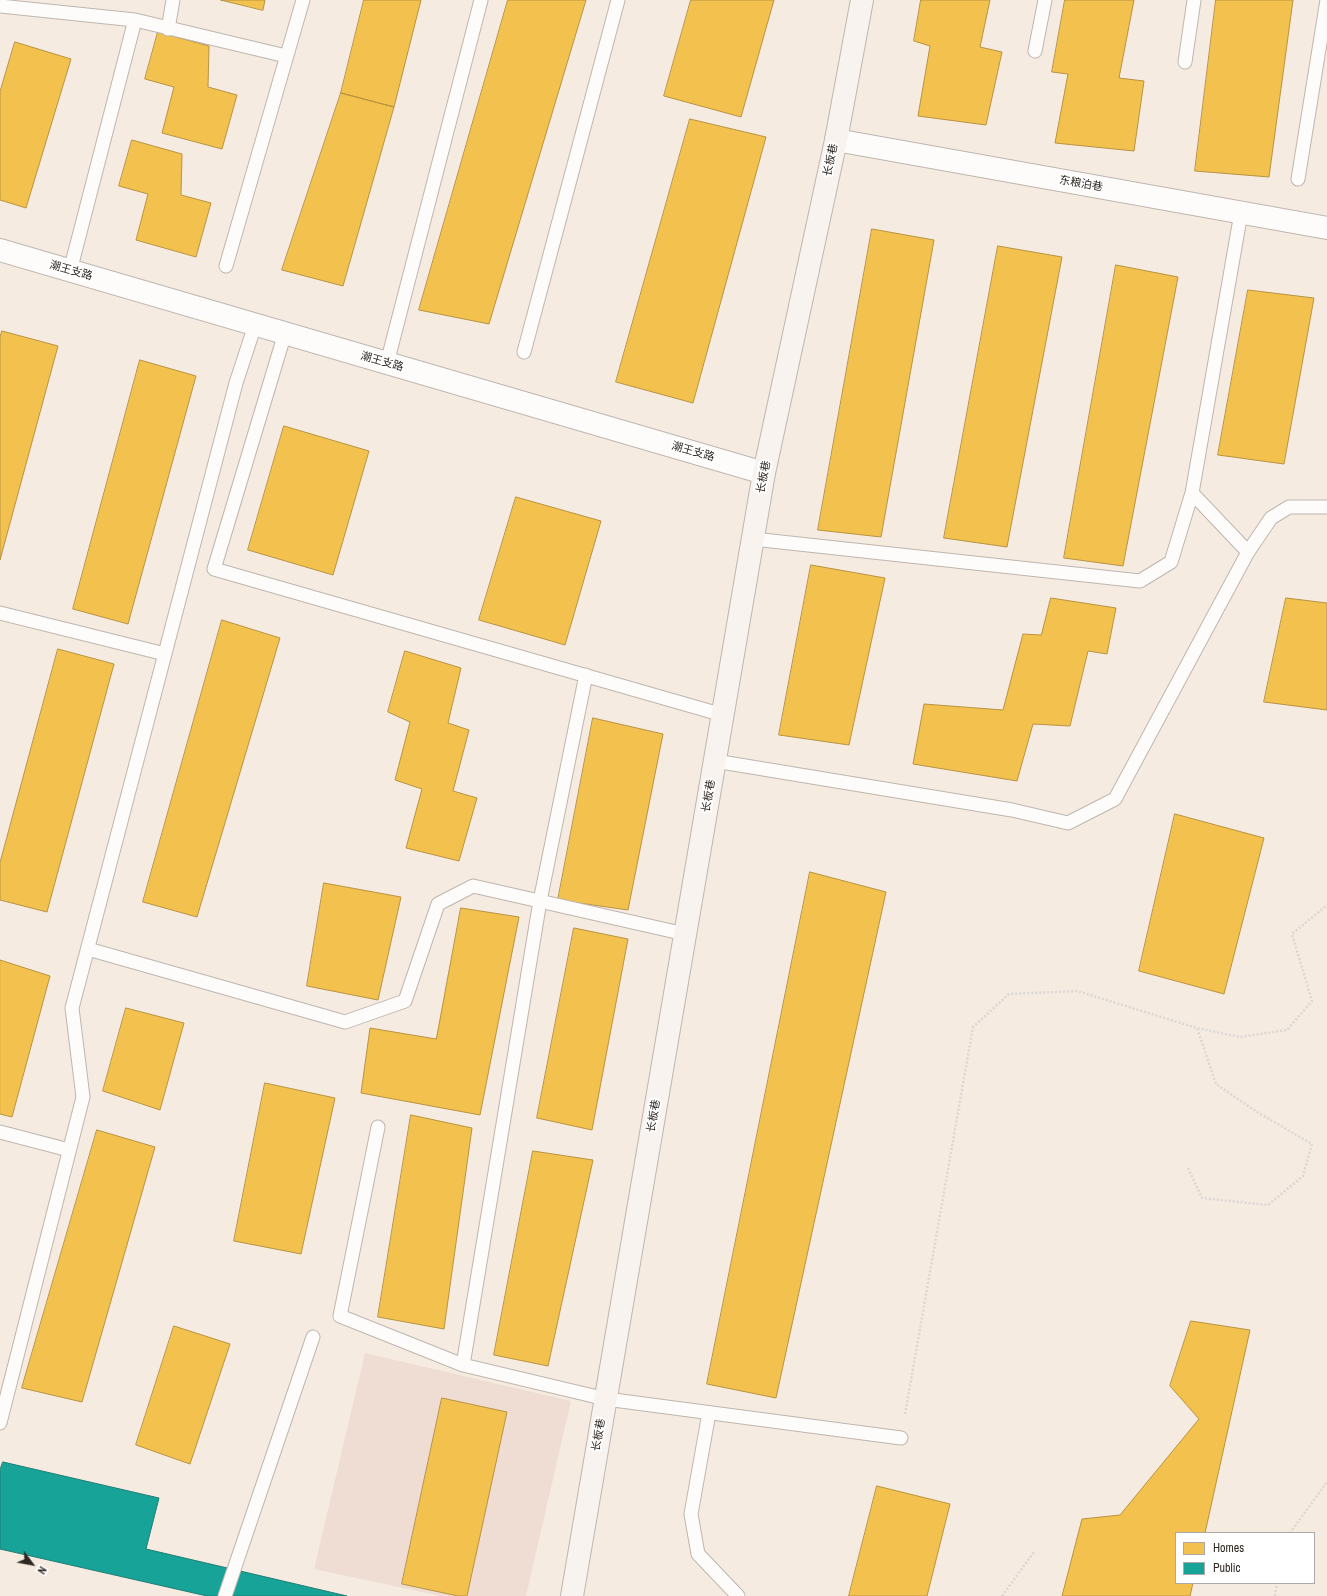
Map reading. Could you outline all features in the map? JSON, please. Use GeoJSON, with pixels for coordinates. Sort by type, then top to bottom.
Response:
{"type":"FeatureCollection","features":[{"type":"Feature","properties":{"kind":"street","name":"长板巷"},"geometry":{"type":"LineString","coordinates":[[572,1596],[764,473],[836,140],[862,0]]}},
{"type":"Feature","properties":{"kind":"street","name":"东粮泊巷"},"geometry":{"type":"LineString","coordinates":[[836,140],[1327,228]]}},
{"type":"Feature","properties":{"kind":"street","name":"潮王支路"},"geometry":{"type":"LineString","coordinates":[[0,250],[764,473]]}},
{"type":"Feature","properties":{"kind":"lane"},"geometry":{"type":"LineString","coordinates":[[168,28],[173,0]]}},
{"type":"Feature","properties":{"kind":"lane"},"geometry":{"type":"LineString","coordinates":[[226,266],[303,0]]}},
{"type":"Feature","properties":{"kind":"lane"},"geometry":{"type":"LineString","coordinates":[[386,363],[481,0]]}},
{"type":"Feature","properties":{"kind":"lane"},"geometry":{"type":"LineString","coordinates":[[524,352],[618,0]]}},
{"type":"Feature","properties":{"kind":"lane"},"geometry":{"type":"LineString","coordinates":[[1035,51],[1045,0]]}},
{"type":"Feature","properties":{"kind":"lane"},"geometry":{"type":"LineString","coordinates":[[1185,62],[1194,0]]}},
{"type":"Feature","properties":{"kind":"lane"},"geometry":{"type":"LineString","coordinates":[[1298,179],[1327,0]]}},
{"type":"Feature","properties":{"kind":"lane"},"geometry":{"type":"LineString","coordinates":[[0,6],[38,5],[135,20],[286,56]]}},
{"type":"Feature","properties":{"kind":"lane"},"geometry":{"type":"LineString","coordinates":[[70,271],[135,20]]}},
{"type":"Feature","properties":{"kind":"lane"},"geometry":{"type":"LineString","coordinates":[[753,539],[1140,581],[1171,562],[1192,493],[1241,213]]}},
{"type":"Feature","properties":{"kind":"lane"},"geometry":{"type":"LineString","coordinates":[[0,1423],[83,1097],[72,1008],[236,382],[255,325]]}},
{"type":"Feature","properties":{"kind":"lane"},"geometry":{"type":"LineString","coordinates":[[271,407],[288,334]]}},
{"type":"Feature","properties":{"kind":"lane"},"geometry":{"type":"LineString","coordinates":[[288,334],[214,569],[723,714]]}},
{"type":"Feature","properties":{"kind":"lane"},"geometry":{"type":"LineString","coordinates":[[1192,493],[1248,552]]}},
{"type":"Feature","properties":{"kind":"lane"},"geometry":{"type":"LineString","coordinates":[[715,762],[1012,810],[1068,823],[1116,799],[1248,552],[1270,518],[1289,507],[1327,507]]}},
{"type":"Feature","properties":{"kind":"lane"},"geometry":{"type":"LineString","coordinates":[[0,613],[165,654]]}},
{"type":"Feature","properties":{"kind":"lane"},"geometry":{"type":"LineString","coordinates":[[463,1365],[540,901],[586,675]]}},
{"type":"Feature","properties":{"kind":"lane"},"geometry":{"type":"LineString","coordinates":[[88,949],[345,1022],[405,1001],[438,904],[473,886],[685,934]]}},
{"type":"Feature","properties":{"kind":"lane"},"geometry":{"type":"LineString","coordinates":[[378,1127],[340,1316],[463,1365],[606,1399],[901,1438]]}},
{"type":"Feature","properties":{"kind":"lane"},"geometry":{"type":"LineString","coordinates":[[0,1132],[69,1150]]}},
{"type":"Feature","properties":{"kind":"lane"},"geometry":{"type":"LineString","coordinates":[[225,1596],[313,1337]]}},
{"type":"Feature","properties":{"kind":"lane"},"geometry":{"type":"LineString","coordinates":[[708,1413],[691,1514],[698,1554],[738,1596]]}},
{"type":"Feature","properties":{"kind":"path"},"geometry":{"type":"LineString","coordinates":[[901,1438],[973,1027],[1009,994],[1077,991],[1197,1028],[1240,1037],[1287,1030],[1312,1001],[1292,934],[1327,905]]}},
{"type":"Feature","properties":{"kind":"path"},"geometry":{"type":"LineString","coordinates":[[1188,1168],[1202,1198],[1268,1205],[1303,1176],[1312,1144],[1257,1112],[1216,1084],[1197,1028]]}},
{"type":"Feature","properties":{"kind":"path"},"geometry":{"type":"LineString","coordinates":[[1291,1532],[1327,1482]]}},
{"type":"Feature","properties":{"kind":"path"},"geometry":{"type":"LineString","coordinates":[[1002,1596],[1034,1552]]}},
{"type":"Feature","properties":{"kind":"path"},"geometry":{"type":"LineString","coordinates":[[1275,1596],[1277,1584]]}},
{"type":"Feature","properties":{"kind":"shaded area"},"geometry":{"type":"Polygon","coordinates":[[[365,1353],[571,1401],[526,1596],[441,1596],[314,1569],[365,1353]]]}},
{"type":"Feature","properties":{"kind":"building: Homes"},"geometry":{"type":"Polygon","coordinates":[[[221,0],[265,0],[263,10],[221,0]]]}},
{"type":"Feature","properties":{"kind":"building: Homes"},"geometry":{"type":"Polygon","coordinates":[[[364,0],[421,0],[394,107],[341,93],[364,0]]]}},
{"type":"Feature","properties":{"kind":"building: Homes"},"geometry":{"type":"Polygon","coordinates":[[[508,0],[586,0],[489,324],[419,310],[508,0]]]}},
{"type":"Feature","properties":{"kind":"building: Homes"},"geometry":{"type":"Polygon","coordinates":[[[691,0],[774,0],[741,117],[664,96],[691,0]]]}},
{"type":"Feature","properties":{"kind":"building: Homes"},"geometry":{"type":"Polygon","coordinates":[[[921,0],[990,0],[980,47],[1002,52],[986,125],[918,116],[930,46],[914,41],[921,0]]]}},
{"type":"Feature","properties":{"kind":"building: Homes"},"geometry":{"type":"Polygon","coordinates":[[[1065,0],[1134,0],[1119,78],[1144,81],[1134,151],[1055,143],[1068,74],[1052,72],[1065,0]]]}},
{"type":"Feature","properties":{"kind":"building: Homes"},"geometry":{"type":"Polygon","coordinates":[[[1216,0],[1293,0],[1269,177],[1195,171],[1216,0]]]}},
{"type":"Feature","properties":{"kind":"building: Homes"},"geometry":{"type":"Polygon","coordinates":[[[158,32],[209,46],[208,87],[237,95],[222,149],[162,133],[174,87],[145,79],[158,32]]]}},
{"type":"Feature","properties":{"kind":"building: Homes"},"geometry":{"type":"Polygon","coordinates":[[[15,42],[71,59],[26,208],[0,200],[0,92],[15,42]]]}},
{"type":"Feature","properties":{"kind":"building: Homes"},"geometry":{"type":"Polygon","coordinates":[[[341,93],[394,107],[343,286],[282,270],[341,93]]]}},
{"type":"Feature","properties":{"kind":"building: Homes"},"geometry":{"type":"Polygon","coordinates":[[[690,119],[766,137],[693,403],[616,382],[690,119]]]}},
{"type":"Feature","properties":{"kind":"building: Homes"},"geometry":{"type":"Polygon","coordinates":[[[132,140],[182,154],[181,195],[211,203],[196,257],[136,240],[148,194],[119,186],[132,140]]]}},
{"type":"Feature","properties":{"kind":"building: Homes"},"geometry":{"type":"Polygon","coordinates":[[[872,229],[934,240],[881,537],[818,530],[872,229]]]}},
{"type":"Feature","properties":{"kind":"building: Homes"},"geometry":{"type":"Polygon","coordinates":[[[998,246],[1062,257],[1007,547],[944,538],[998,246]]]}},
{"type":"Feature","properties":{"kind":"building: Homes"},"geometry":{"type":"Polygon","coordinates":[[[1116,265],[1178,277],[1123,566],[1064,558],[1116,265]]]}},
{"type":"Feature","properties":{"kind":"building: Homes"},"geometry":{"type":"Polygon","coordinates":[[[1248,290],[1314,298],[1284,464],[1218,455],[1248,290]]]}},
{"type":"Feature","properties":{"kind":"building: Homes"},"geometry":{"type":"Polygon","coordinates":[[[2,331],[58,346],[0,560],[0,338],[2,331]]]}},
{"type":"Feature","properties":{"kind":"building: Homes"},"geometry":{"type":"Polygon","coordinates":[[[140,360],[196,376],[128,624],[73,609],[140,360]]]}},
{"type":"Feature","properties":{"kind":"building: Homes"},"geometry":{"type":"Polygon","coordinates":[[[284,426],[369,451],[333,575],[248,550],[284,426]]]}},
{"type":"Feature","properties":{"kind":"building: Homes"},"geometry":{"type":"Polygon","coordinates":[[[516,497],[601,521],[565,645],[479,620],[516,497]]]}},
{"type":"Feature","properties":{"kind":"building: Homes"},"geometry":{"type":"Polygon","coordinates":[[[811,565],[885,578],[849,745],[779,735],[811,565]]]}},
{"type":"Feature","properties":{"kind":"building: Homes"},"geometry":{"type":"Polygon","coordinates":[[[1051,598],[1116,608],[1107,654],[1088,651],[1070,726],[1033,724],[1017,781],[913,764],[924,704],[1003,710],[1023,634],[1041,635],[1051,598]]]}},
{"type":"Feature","properties":{"kind":"building: Homes"},"geometry":{"type":"Polygon","coordinates":[[[1286,598],[1327,603],[1327,710],[1264,702],[1286,598]]]}},
{"type":"Feature","properties":{"kind":"building: Homes"},"geometry":{"type":"Polygon","coordinates":[[[222,620],[280,638],[197,917],[143,902],[222,620]]]}},
{"type":"Feature","properties":{"kind":"building: Homes"},"geometry":{"type":"Polygon","coordinates":[[[58,649],[114,664],[47,912],[0,900],[0,863],[58,649]]]}},
{"type":"Feature","properties":{"kind":"building: Homes"},"geometry":{"type":"Polygon","coordinates":[[[405,651],[461,668],[448,723],[469,730],[453,791],[477,798],[459,861],[406,848],[422,789],[395,780],[410,722],[388,712],[405,651]]]}},
{"type":"Feature","properties":{"kind":"building: Homes"},"geometry":{"type":"Polygon","coordinates":[[[593,718],[663,734],[628,910],[558,900],[593,718]]]}},
{"type":"Feature","properties":{"kind":"building: Homes"},"geometry":{"type":"Polygon","coordinates":[[[1175,814],[1264,838],[1224,994],[1139,971],[1175,814]]]}},
{"type":"Feature","properties":{"kind":"building: Homes"},"geometry":{"type":"Polygon","coordinates":[[[810,872],[886,892],[776,1398],[707,1384],[810,872]]]}},
{"type":"Feature","properties":{"kind":"building: Homes"},"geometry":{"type":"Polygon","coordinates":[[[324,883],[401,897],[378,1000],[307,986],[324,883]]]}},
{"type":"Feature","properties":{"kind":"building: Homes"},"geometry":{"type":"Polygon","coordinates":[[[461,908],[519,917],[480,1115],[361,1093],[370,1028],[436,1039],[461,908]]]}},
{"type":"Feature","properties":{"kind":"building: Homes"},"geometry":{"type":"Polygon","coordinates":[[[574,928],[628,939],[592,1130],[537,1118],[574,928]]]}},
{"type":"Feature","properties":{"kind":"building: Homes"},"geometry":{"type":"Polygon","coordinates":[[[0,960],[50,976],[12,1117],[0,1114],[0,960]]]}},
{"type":"Feature","properties":{"kind":"building: Homes"},"geometry":{"type":"Polygon","coordinates":[[[126,1008],[184,1023],[160,1110],[103,1091],[126,1008]]]}},
{"type":"Feature","properties":{"kind":"building: Homes"},"geometry":{"type":"Polygon","coordinates":[[[265,1083],[335,1098],[301,1254],[234,1241],[265,1083]]]}},
{"type":"Feature","properties":{"kind":"building: Homes"},"geometry":{"type":"Polygon","coordinates":[[[411,1115],[472,1128],[444,1329],[378,1317],[411,1115]]]}},
{"type":"Feature","properties":{"kind":"building: Homes"},"geometry":{"type":"Polygon","coordinates":[[[97,1130],[155,1147],[82,1402],[22,1388],[97,1130]]]}},
{"type":"Feature","properties":{"kind":"building: Homes"},"geometry":{"type":"Polygon","coordinates":[[[533,1151],[593,1160],[548,1366],[494,1355],[533,1151]]]}},
{"type":"Feature","properties":{"kind":"building: Homes"},"geometry":{"type":"Polygon","coordinates":[[[1191,1321],[1250,1330],[1205,1532],[1175,1532],[1175,1584],[1193,1584],[1190,1596],[1062,1596],[1082,1519],[1120,1515],[1199,1419],[1170,1386],[1191,1321]]]}},
{"type":"Feature","properties":{"kind":"building: Homes"},"geometry":{"type":"Polygon","coordinates":[[[174,1326],[230,1344],[190,1464],[136,1445],[174,1326]]]}},
{"type":"Feature","properties":{"kind":"building: Homes"},"geometry":{"type":"Polygon","coordinates":[[[442,1398],[507,1412],[467,1596],[458,1596],[402,1584],[442,1398]]]}},
{"type":"Feature","properties":{"kind":"building: Homes"},"geometry":{"type":"Polygon","coordinates":[[[877,1486],[950,1504],[927,1596],[849,1596],[877,1486]]]}},
{"type":"Feature","properties":{"kind":"building: Public"},"geometry":{"type":"Polygon","coordinates":[[[3,1462],[159,1498],[146,1549],[347,1596],[207,1596],[0,1549],[0,1470],[3,1462]]]}}]}
